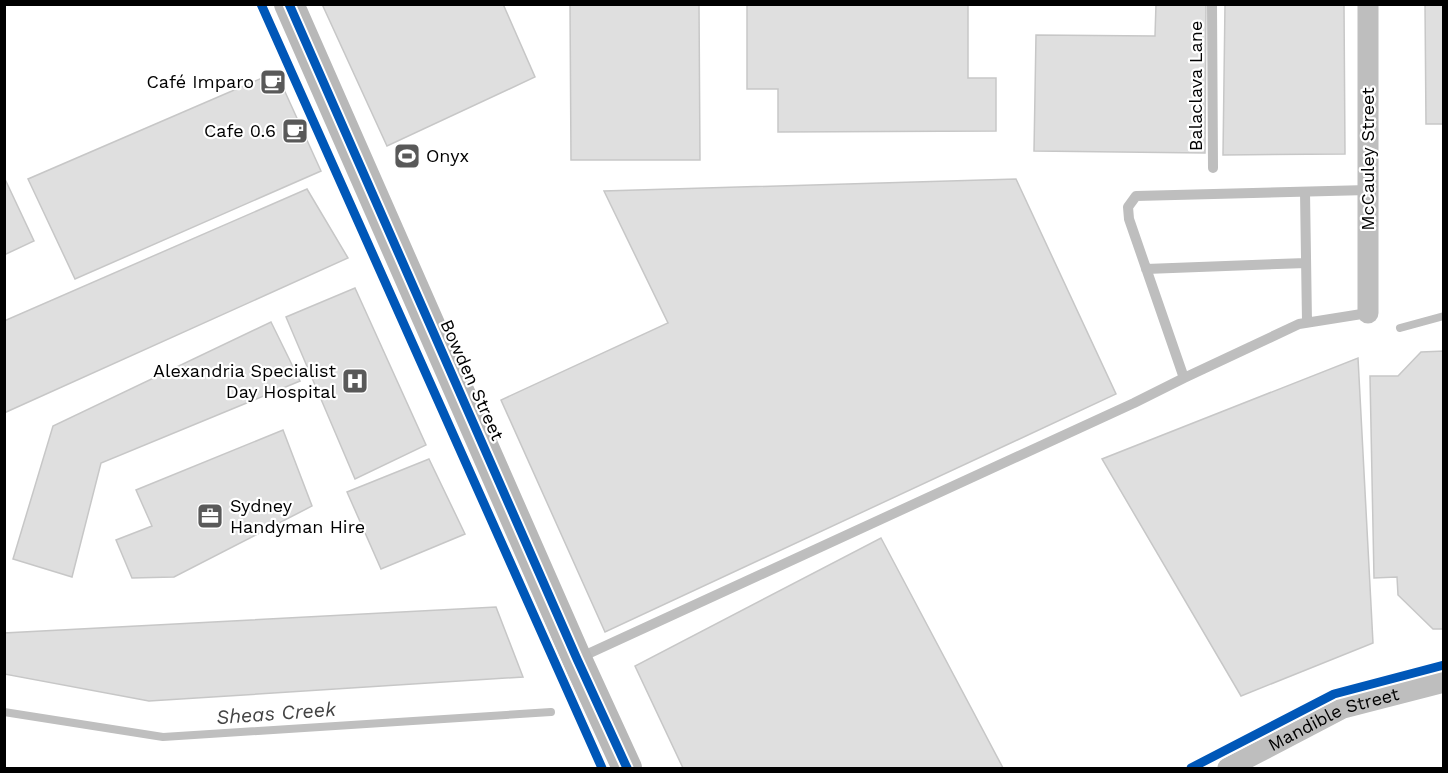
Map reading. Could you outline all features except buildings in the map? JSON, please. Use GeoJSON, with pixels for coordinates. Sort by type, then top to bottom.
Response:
{"type":"FeatureCollection","features":[{"type":"Feature","properties":{"kind":"street","name":"Bowden Street"},"geometry":{"type":"LineString","coordinates":[[289,4],[627,768]]}},
{"type":"Feature","properties":{"kind":"street","name":"McCauley Street"},"geometry":{"type":"LineString","coordinates":[[1368,4],[1368,313]]}},
{"type":"Feature","properties":{"kind":"street","name":"Mandible Street"},"geometry":{"type":"LineString","coordinates":[[1228,768],[1343,708],[1443,682]]}},
{"type":"Feature","properties":{"kind":"lane","name":"Balaclava Lane"},"geometry":{"type":"LineString","coordinates":[[1212,4],[1213,168]]}},
{"type":"Feature","properties":{"kind":"lane"},"geometry":{"type":"LineString","coordinates":[[1184,378],[1130,219],[1128,207],[1136,196],[1368,190]]}},
{"type":"Feature","properties":{"kind":"lane"},"geometry":{"type":"LineString","coordinates":[[1305,192],[1307,322]]}},
{"type":"Feature","properties":{"kind":"lane"},"geometry":{"type":"LineString","coordinates":[[1146,268],[1306,263]]}},
{"type":"Feature","properties":{"kind":"lane"},"geometry":{"type":"LineString","coordinates":[[577,659],[1307,322],[1368,313]]}},
{"type":"Feature","properties":{"kind":"waterway"},"geometry":{"type":"LineString","coordinates":[[1400,328],[1444,316]]}},
{"type":"Feature","properties":{"kind":"waterway","name":"Sheas Creek"},"geometry":{"type":"LineString","coordinates":[[4,712],[163,737],[551,712]]}},
{"type":"Feature","properties":{"kind":"cycle path"},"geometry":{"type":"LineString","coordinates":[[261,4],[602,768]]}},
{"type":"Feature","properties":{"kind":"cycle path"},"geometry":{"type":"LineString","coordinates":[[289,4],[627,768]]}},
{"type":"Feature","properties":{"kind":"cycle path"},"geometry":{"type":"LineString","coordinates":[[1191,768],[1334,694],[1444,665]]}},
{"type":"Feature","properties":{"kind":"place","name":"Café Imparo"},"geometry":{"type":"Point","coordinates":[273,82]}},
{"type":"Feature","properties":{"kind":"place","name":"Cafe 0.6"},"geometry":{"type":"Point","coordinates":[295,131]}},
{"type":"Feature","properties":{"kind":"place","name":"Onyx"},"geometry":{"type":"Point","coordinates":[407,156]}},
{"type":"Feature","properties":{"kind":"place","name":"Alexandria Specialist Day Hospital"},"geometry":{"type":"Point","coordinates":[355,381]}},
{"type":"Feature","properties":{"kind":"place","name":"Sydney Handyman Hire"},"geometry":{"type":"Point","coordinates":[210,516]}}]}
